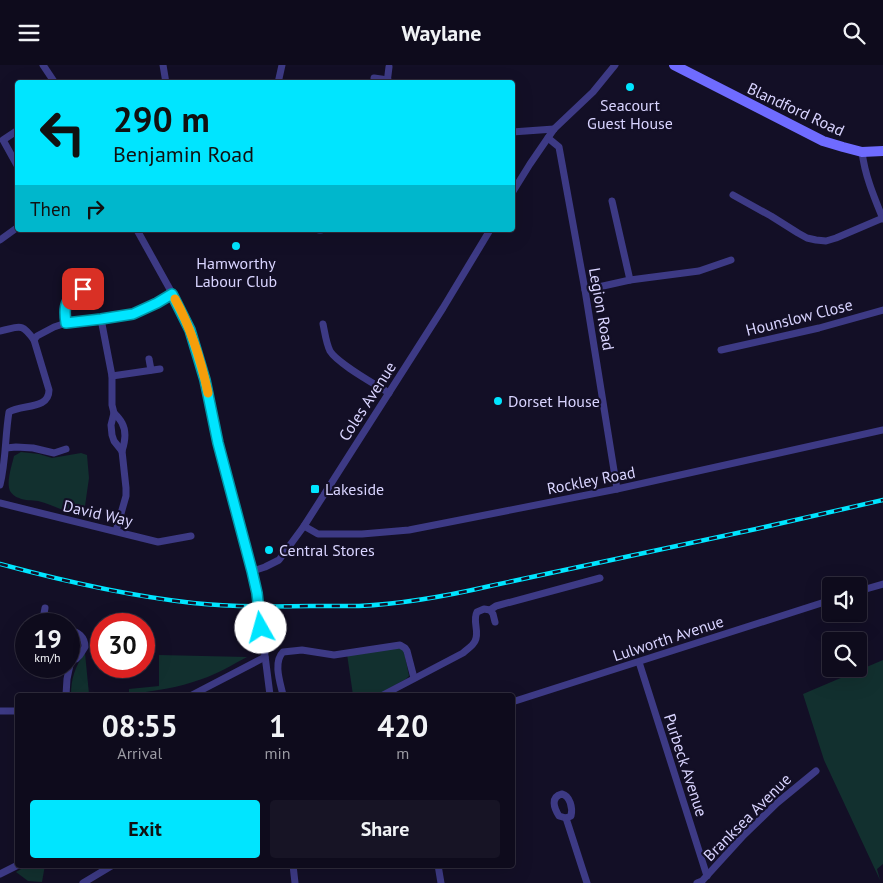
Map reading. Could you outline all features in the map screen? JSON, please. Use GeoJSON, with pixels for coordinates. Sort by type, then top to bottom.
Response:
{"type":"FeatureCollection","features":[{"type":"Feature","properties":{"kind":"main road","name":"Blandford Road"},"geometry":{"type":"LineString","coordinates":[[674,65],[823,141],[862,152],[883,151]]}},
{"type":"Feature","properties":{"kind":"street"},"geometry":{"type":"LineString","coordinates":[[43,65],[53,80]]}},
{"type":"Feature","properties":{"kind":"street"},"geometry":{"type":"LineString","coordinates":[[163,65],[166,80]]}},
{"type":"Feature","properties":{"kind":"street"},"geometry":{"type":"LineString","coordinates":[[279,80],[282,65]]}},
{"type":"Feature","properties":{"kind":"street"},"geometry":{"type":"LineString","coordinates":[[515,188],[554,129],[593,92],[614,65]]}},
{"type":"Feature","properties":{"kind":"street"},"geometry":{"type":"LineString","coordinates":[[387,80],[389,67]]}},
{"type":"Feature","properties":{"kind":"street"},"geometry":{"type":"LineString","coordinates":[[374,78],[383,80]]}},
{"type":"Feature","properties":{"kind":"street"},"geometry":{"type":"LineString","coordinates":[[515,132],[554,129]]}},
{"type":"Feature","properties":{"kind":"street"},"geometry":{"type":"LineString","coordinates":[[15,132],[3,140],[15,162]]}},
{"type":"Feature","properties":{"kind":"street","name":"Legion Road"},"geometry":{"type":"LineString","coordinates":[[548,138],[559,147],[585,290],[617,489]]}},
{"type":"Feature","properties":{"kind":"street"},"geometry":{"type":"LineString","coordinates":[[733,195],[807,238],[826,241],[836,238],[883,218],[868,181],[862,152]]}},
{"type":"Feature","properties":{"kind":"street"},"geometry":{"type":"LineString","coordinates":[[612,201],[630,280]]}},
{"type":"Feature","properties":{"kind":"street"},"geometry":{"type":"LineString","coordinates":[[0,239],[15,229]]}},
{"type":"Feature","properties":{"kind":"street"},"geometry":{"type":"LineString","coordinates":[[138,232],[190,330],[205,380],[218,443],[257,593],[270,693]]}},
{"type":"Feature","properties":{"kind":"street","name":"Coles Avenue"},"geometry":{"type":"LineString","coordinates":[[252,571],[279,560],[304,526],[443,308],[489,232]]}},
{"type":"Feature","properties":{"kind":"street"},"geometry":{"type":"LineString","coordinates":[[585,290],[630,280],[698,271],[731,260]]}},
{"type":"Feature","properties":{"kind":"street"},"geometry":{"type":"LineString","coordinates":[[66,323],[64,309],[69,300],[75,293],[88,291],[80,276]]}},
{"type":"Feature","properties":{"kind":"street"},"geometry":{"type":"LineString","coordinates":[[34,340],[37,336],[66,323],[133,314],[172,294]]}},
{"type":"Feature","properties":{"kind":"street","name":"Hounslow Close"},"geometry":{"type":"LineString","coordinates":[[721,350],[819,328],[883,310]]}},
{"type":"Feature","properties":{"kind":"street"},"geometry":{"type":"LineString","coordinates":[[101,319],[112,376],[112,405],[114,413],[123,425],[125,438],[122,451],[126,496],[116,531]]}},
{"type":"Feature","properties":{"kind":"street"},"geometry":{"type":"LineString","coordinates":[[323,324],[330,351],[337,360],[389,393]]}},
{"type":"Feature","properties":{"kind":"street"},"geometry":{"type":"LineString","coordinates":[[0,331],[23,327],[27,330],[34,340],[49,390],[47,400],[40,404],[10,411],[8,414],[3,431],[6,448],[0,485]]}},
{"type":"Feature","properties":{"kind":"street"},"geometry":{"type":"LineString","coordinates":[[149,359],[151,370]]}},
{"type":"Feature","properties":{"kind":"street"},"geometry":{"type":"LineString","coordinates":[[112,376],[160,369]]}},
{"type":"Feature","properties":{"kind":"street"},"geometry":{"type":"LineString","coordinates":[[114,413],[111,425],[112,435],[122,451]]}},
{"type":"Feature","properties":{"kind":"street","name":"Rockley Road"},"geometry":{"type":"LineString","coordinates":[[304,526],[318,534],[362,534],[409,530],[617,489],[883,430]]}},
{"type":"Feature","properties":{"kind":"street"},"geometry":{"type":"LineString","coordinates":[[6,448],[33,448],[54,453],[66,449]]}},
{"type":"Feature","properties":{"kind":"street","name":"David Way"},"geometry":{"type":"LineString","coordinates":[[0,503],[158,541],[191,536]]}},
{"type":"Feature","properties":{"kind":"street"},"geometry":{"type":"LineString","coordinates":[[387,693],[463,653],[477,638],[475,617],[481,610],[490,610],[496,606],[600,578]]}},
{"type":"Feature","properties":{"kind":"street"},"geometry":{"type":"LineString","coordinates":[[867,589],[883,584]]}},
{"type":"Feature","properties":{"kind":"street","name":"Lulworth Avenue"},"geometry":{"type":"LineString","coordinates":[[515,702],[822,603]]}},
{"type":"Feature","properties":{"kind":"street"},"geometry":{"type":"LineString","coordinates":[[44,608],[44,613]]}},
{"type":"Feature","properties":{"kind":"street"},"geometry":{"type":"LineString","coordinates":[[490,610],[495,621]]}},
{"type":"Feature","properties":{"kind":"street"},"geometry":{"type":"LineString","coordinates":[[80,634],[85,643],[85,647],[80,655]]}},
{"type":"Feature","properties":{"kind":"street"},"geometry":{"type":"LineString","coordinates":[[283,693],[278,665],[279,656],[283,651],[302,650],[334,655],[400,645],[407,651],[414,678]]}},
{"type":"Feature","properties":{"kind":"street"},"geometry":{"type":"LineString","coordinates":[[196,693],[265,657]]}},
{"type":"Feature","properties":{"kind":"street","name":"Purbeck Avenue"},"geometry":{"type":"LineString","coordinates":[[639,662],[707,876]]}},
{"type":"Feature","properties":{"kind":"street"},"geometry":{"type":"LineString","coordinates":[[66,693],[67,678]]}},
{"type":"Feature","properties":{"kind":"street"},"geometry":{"type":"LineString","coordinates":[[0,711],[15,711]]}},
{"type":"Feature","properties":{"kind":"street","name":"Branksea Avenue"},"geometry":{"type":"LineString","coordinates":[[697,883],[707,876],[750,828],[816,771]]}},
{"type":"Feature","properties":{"kind":"street"},"geometry":{"type":"LineString","coordinates":[[566,818],[587,883]]}},
{"type":"Feature","properties":{"kind":"street"},"geometry":{"type":"LineString","coordinates":[[0,874],[15,866]]}},
{"type":"Feature","properties":{"kind":"street"},"geometry":{"type":"LineString","coordinates":[[83,883],[108,868]]}},
{"type":"Feature","properties":{"kind":"street"},"geometry":{"type":"LineString","coordinates":[[293,868],[295,883]]}},
{"type":"Feature","properties":{"kind":"street"},"geometry":{"type":"LineString","coordinates":[[438,868],[441,883]]}},
{"type":"Feature","properties":{"kind":"green space"},"geometry":{"type":"Polygon","coordinates":[[[21,452],[52,458],[81,453],[87,455],[89,478],[84,513],[73,513],[38,501],[16,497],[10,491],[10,474],[14,456],[21,452]]]}},
{"type":"Feature","properties":{"kind":"green space"},"geometry":{"type":"Polygon","coordinates":[[[396,647],[402,649],[409,676],[381,693],[353,693],[347,654],[396,647]]]}},
{"type":"Feature","properties":{"kind":"green space"},"geometry":{"type":"Polygon","coordinates":[[[85,653],[89,693],[71,693],[73,678],[80,678],[80,661],[85,653]]]}},
{"type":"Feature","properties":{"kind":"green space"},"geometry":{"type":"Polygon","coordinates":[[[159,655],[247,657],[213,675],[184,685],[129,693],[129,689],[159,686],[159,655]]]}},
{"type":"Feature","properties":{"kind":"green space"},"geometry":{"type":"Polygon","coordinates":[[[883,660],[883,864],[877,869],[880,880],[824,760],[803,694],[843,677],[867,677],[867,667],[883,660]]]}},
{"type":"Feature","properties":{"kind":"green space"},"geometry":{"type":"Polygon","coordinates":[[[23,868],[44,868],[42,882],[28,881],[16,872],[23,868]]]}},
{"type":"Feature","properties":{"kind":"railway"},"geometry":{"type":"LineString","coordinates":[[0,564],[96,587],[193,603],[266,607],[375,605],[458,593],[883,500]]}},
{"type":"Feature","properties":{"kind":"slow traffic"},"geometry":{"type":"LineString","coordinates":[[175,299],[190,330],[208,393]]}},
{"type":"Feature","properties":{"kind":"place","name":"Seacourt Guest House"},"geometry":{"type":"Point","coordinates":[630,87]}},
{"type":"Feature","properties":{"kind":"place","name":"Hamworthy Labour Club"},"geometry":{"type":"Point","coordinates":[236,246]}},
{"type":"Feature","properties":{"kind":"place","name":"Dorset House"},"geometry":{"type":"Point","coordinates":[498,401]}},
{"type":"Feature","properties":{"kind":"place","name":"Lakeside"},"geometry":{"type":"Point","coordinates":[315,489]}},
{"type":"Feature","properties":{"kind":"place","name":"Central Stores"},"geometry":{"type":"Point","coordinates":[269,550]}},
{"type":"Feature","properties":{"kind":"route"},"geometry":{"type":"LineString","coordinates":[[83,289],[75,293],[64,309],[66,323],[133,314],[172,294],[182,311],[190,330],[205,380],[218,443],[257,593],[261,628]]}}]}
